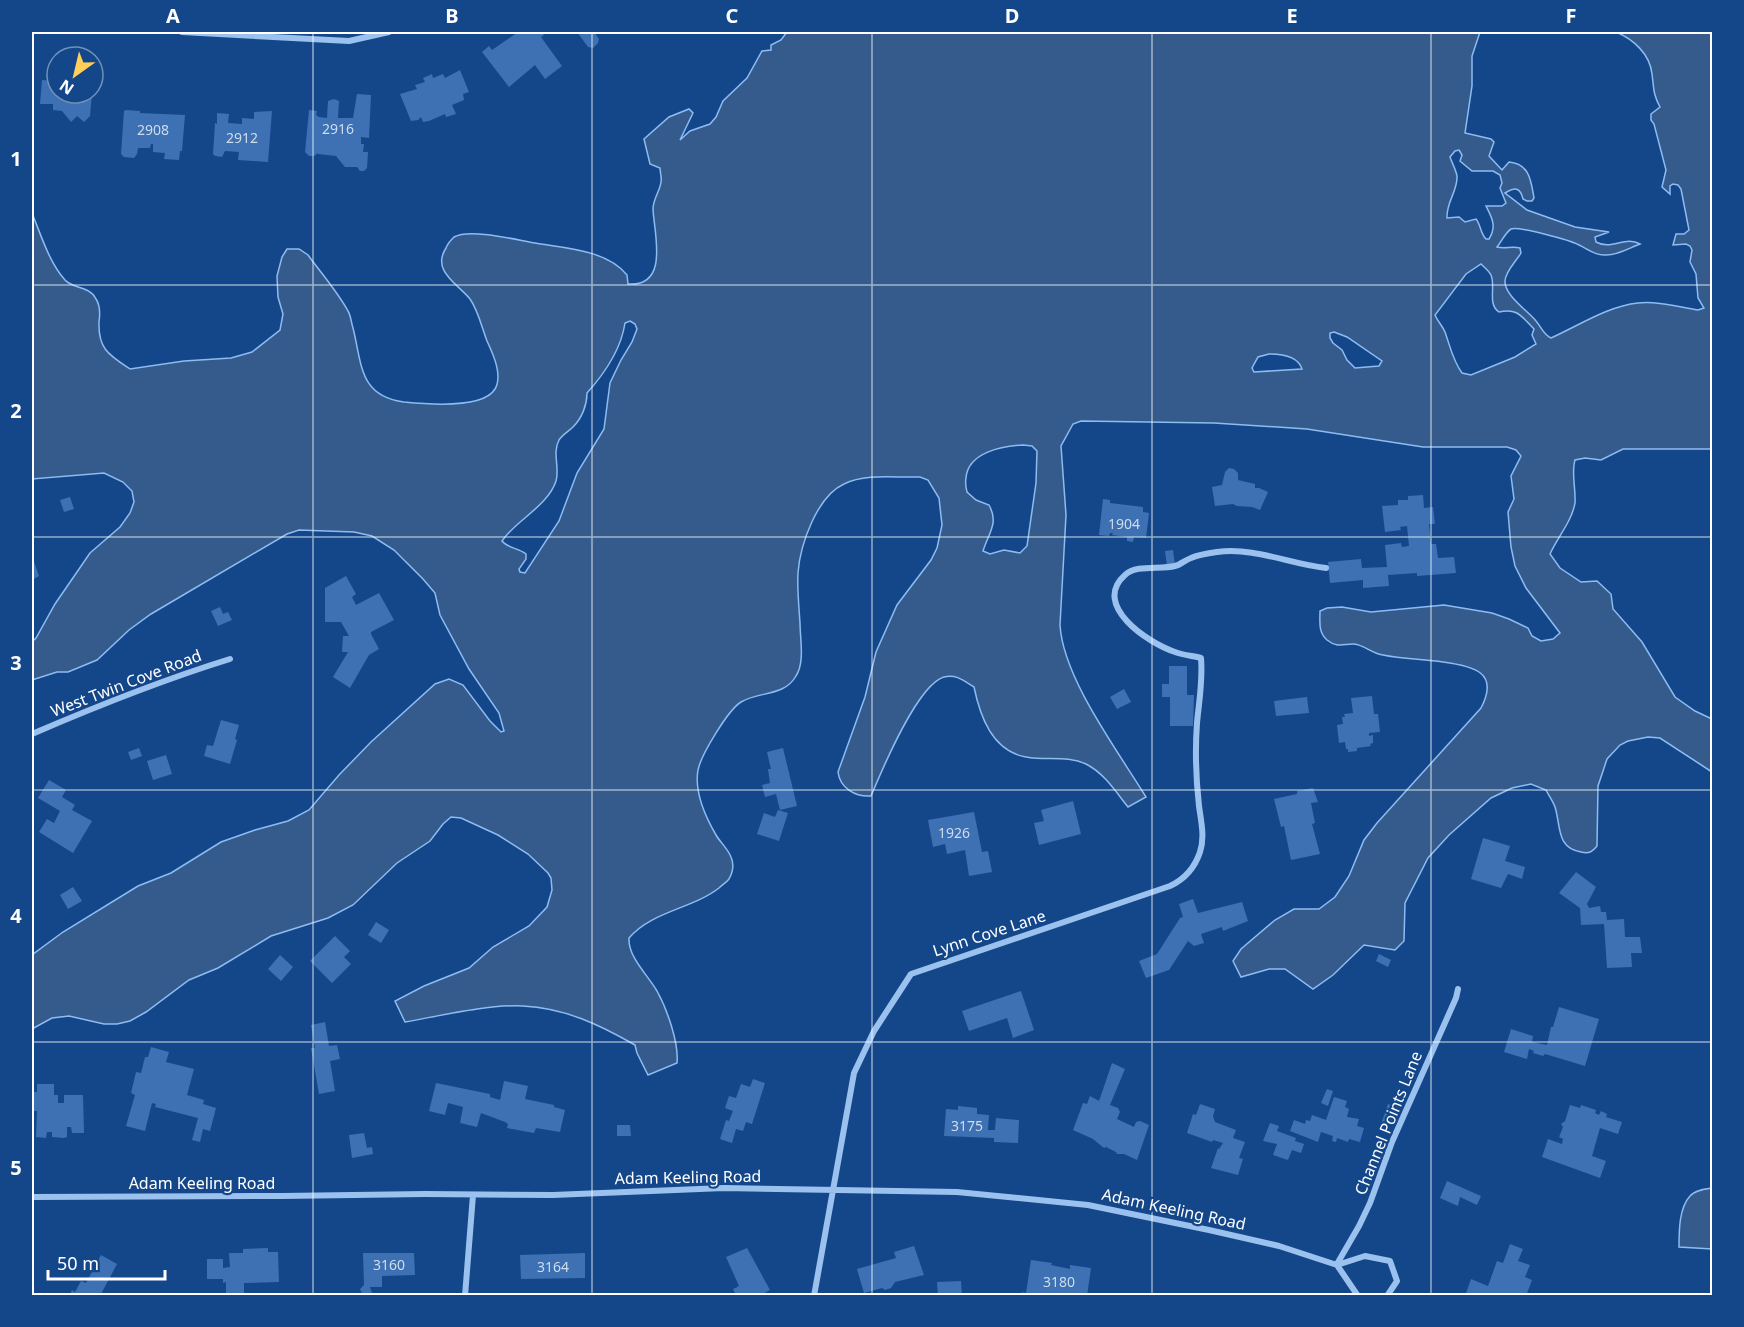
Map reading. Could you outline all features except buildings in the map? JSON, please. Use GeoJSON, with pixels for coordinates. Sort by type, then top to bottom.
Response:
{"type":"FeatureCollection","features":[{"type":"Feature","properties":{"kind":"street"},"geometry":{"type":"LineString","coordinates":[[182,32],[349,41],[389,32]]}},
{"type":"Feature","properties":{"kind":"street","name":"Lynn Cove Lane"},"geometry":{"type":"LineString","coordinates":[[814,1296],[854,1073],[873,1031],[911,974],[1170,886],[1187,875],[1196,863],[1203,836],[1197,792],[1196,754],[1197,723],[1203,678],[1202,658],[1174,652],[1154,643],[1137,630],[1120,614],[1115,603],[1117,586],[1129,572],[1176,566],[1190,558],[1218,551],[1266,554],[1326,568]]}},
{"type":"Feature","properties":{"kind":"street","name":"West Twin Cove Road"},"geometry":{"type":"LineString","coordinates":[[32,734],[177,675],[230,658]]}},
{"type":"Feature","properties":{"kind":"street","name":"Channel Points Lane"},"geometry":{"type":"LineString","coordinates":[[1336,1265],[1370,1203],[1389,1150],[1458,989]]}},
{"type":"Feature","properties":{"kind":"street","name":"Adam Keeling Road"},"geometry":{"type":"LineString","coordinates":[[32,1197],[554,1195],[724,1188],[957,1192],[1088,1205],[1279,1246],[1336,1265]]}},
{"type":"Feature","properties":{"kind":"street"},"geometry":{"type":"LineString","coordinates":[[465,1296],[473,1195]]}},
{"type":"Feature","properties":{"kind":"street"},"geometry":{"type":"LineString","coordinates":[[1358,1296],[1336,1265],[1365,1256],[1390,1261],[1397,1281],[1387,1296]]}},
{"type":"Feature","properties":{"kind":"water"},"geometry":{"type":"Polygon","coordinates":[[[787,32],[1480,32],[1472,56],[1472,86],[1465,133],[1491,139],[1494,142],[1489,156],[1502,170],[1509,162],[1516,163],[1528,174],[1534,198],[1532,201],[1523,199],[1517,189],[1505,193],[1527,210],[1575,227],[1609,232],[1595,237],[1596,242],[1608,245],[1629,241],[1640,244],[1618,253],[1600,255],[1574,243],[1544,234],[1516,229],[1507,232],[1497,247],[1520,248],[1521,253],[1507,274],[1505,281],[1508,292],[1551,338],[1604,312],[1627,305],[1653,303],[1698,310],[1704,308],[1698,298],[1696,274],[1690,262],[1692,250],[1686,244],[1673,245],[1676,234],[1684,234],[1689,230],[1681,189],[1678,185],[1673,184],[1670,186],[1670,194],[1662,187],[1666,170],[1651,120],[1651,114],[1660,107],[1655,95],[1651,67],[1640,48],[1616,32],[1712,32],[1712,449],[1623,449],[1601,460],[1585,458],[1575,460],[1573,470],[1575,503],[1568,523],[1550,554],[1560,568],[1581,582],[1597,581],[1611,594],[1613,609],[1642,642],[1675,697],[1695,711],[1712,719],[1712,772],[1660,738],[1648,737],[1620,745],[1607,759],[1598,786],[1597,846],[1586,853],[1573,850],[1563,841],[1555,807],[1546,790],[1531,784],[1512,788],[1491,798],[1449,835],[1428,858],[1405,903],[1404,941],[1395,950],[1364,945],[1333,975],[1313,989],[1285,969],[1269,969],[1241,977],[1233,961],[1241,949],[1275,920],[1294,909],[1319,909],[1335,897],[1349,876],[1364,840],[1481,708],[1486,696],[1485,679],[1473,669],[1454,664],[1379,654],[1357,644],[1337,645],[1327,640],[1321,630],[1320,611],[1342,607],[1371,612],[1444,605],[1492,613],[1509,619],[1528,628],[1532,636],[1541,641],[1553,639],[1560,633],[1526,588],[1515,566],[1508,512],[1514,499],[1511,476],[1521,456],[1516,450],[1507,447],[1423,447],[1307,429],[1214,423],[1081,421],[1073,424],[1061,446],[1066,515],[1060,625],[1063,646],[1081,691],[1146,797],[1128,807],[1104,778],[1086,764],[1064,759],[1026,757],[1004,748],[996,740],[984,720],[974,687],[953,676],[944,677],[934,683],[912,711],[871,796],[859,795],[845,787],[838,772],[865,697],[876,652],[897,605],[931,560],[937,548],[942,525],[939,498],[928,480],[920,477],[862,478],[834,490],[818,510],[806,536],[798,573],[801,650],[799,670],[796,676],[791,683],[778,691],[741,702],[729,714],[716,733],[700,763],[697,778],[699,795],[712,828],[731,857],[733,865],[729,879],[697,901],[649,922],[629,938],[635,959],[665,1007],[674,1036],[677,1063],[648,1075],[635,1045],[582,1019],[538,1007],[495,1007],[405,1022],[395,1001],[424,986],[469,968],[493,947],[529,926],[547,907],[552,890],[548,873],[528,854],[498,835],[461,818],[451,817],[430,841],[397,863],[353,905],[328,918],[271,936],[218,968],[189,980],[130,1021],[104,1024],[69,1016],[52,1018],[32,1029],[32,955],[63,932],[138,886],[171,873],[221,842],[288,821],[309,810],[371,742],[435,684],[449,679],[463,685],[490,721],[501,732],[504,731],[499,713],[469,669],[440,615],[435,593],[394,550],[372,536],[354,532],[299,530],[287,534],[151,614],[129,630],[97,660],[68,672],[57,672],[32,680],[32,642],[90,553],[120,527],[130,513],[134,502],[132,491],[123,482],[104,473],[32,479],[32,213],[59,273],[68,283],[90,292],[97,301],[100,339],[106,350],[130,369],[184,361],[231,358],[252,352],[280,330],[283,314],[278,297],[277,276],[282,257],[287,249],[299,249],[308,255],[348,311],[361,366],[370,385],[378,393],[389,399],[413,403],[452,404],[479,400],[495,389],[498,371],[473,303],[444,270],[442,256],[452,239],[461,235],[482,234],[585,252],[597,255],[619,267],[627,275],[628,284],[641,283],[650,277],[655,268],[657,244],[653,209],[661,180],[660,168],[650,164],[644,139],[669,117],[689,109],[693,113],[680,140],[690,131],[710,124],[723,101],[747,78],[762,51],[771,50],[771,45],[781,40],[787,32]],[[1459,150],[1450,157],[1457,181],[1448,207],[1447,218],[1459,217],[1465,222],[1476,219],[1484,237],[1489,239],[1493,226],[1486,206],[1502,206],[1506,203],[1500,188],[1502,183],[1500,175],[1493,171],[1472,171],[1460,161],[1462,155],[1459,150]],[[1481,264],[1466,274],[1435,315],[1445,332],[1462,373],[1471,375],[1515,357],[1536,344],[1532,335],[1534,329],[1522,317],[1515,312],[1499,312],[1495,309],[1491,275],[1481,264]],[[630,321],[625,323],[611,361],[587,393],[585,407],[579,420],[559,440],[556,450],[557,476],[552,490],[539,506],[502,541],[526,554],[526,559],[519,569],[520,572],[525,573],[559,521],[577,473],[604,429],[610,383],[632,342],[637,329],[635,324],[630,321]],[[1334,332],[1330,333],[1330,338],[1355,368],[1379,366],[1382,361],[1347,337],[1334,332]],[[1269,354],[1258,357],[1252,368],[1254,372],[1302,369],[1297,361],[1288,357],[1269,354]],[[1032,446],[1006,447],[980,456],[968,469],[966,480],[967,492],[976,500],[989,505],[992,511],[992,528],[983,551],[990,554],[1004,550],[1020,553],[1027,546],[1036,483],[1037,451],[1032,446]]]}},
{"type":"Feature","properties":{"kind":"water"},"geometry":{"type":"Polygon","coordinates":[[[1712,1188],[1712,1249],[1679,1247],[1680,1220],[1686,1201],[1695,1192],[1712,1188]]]}}]}
